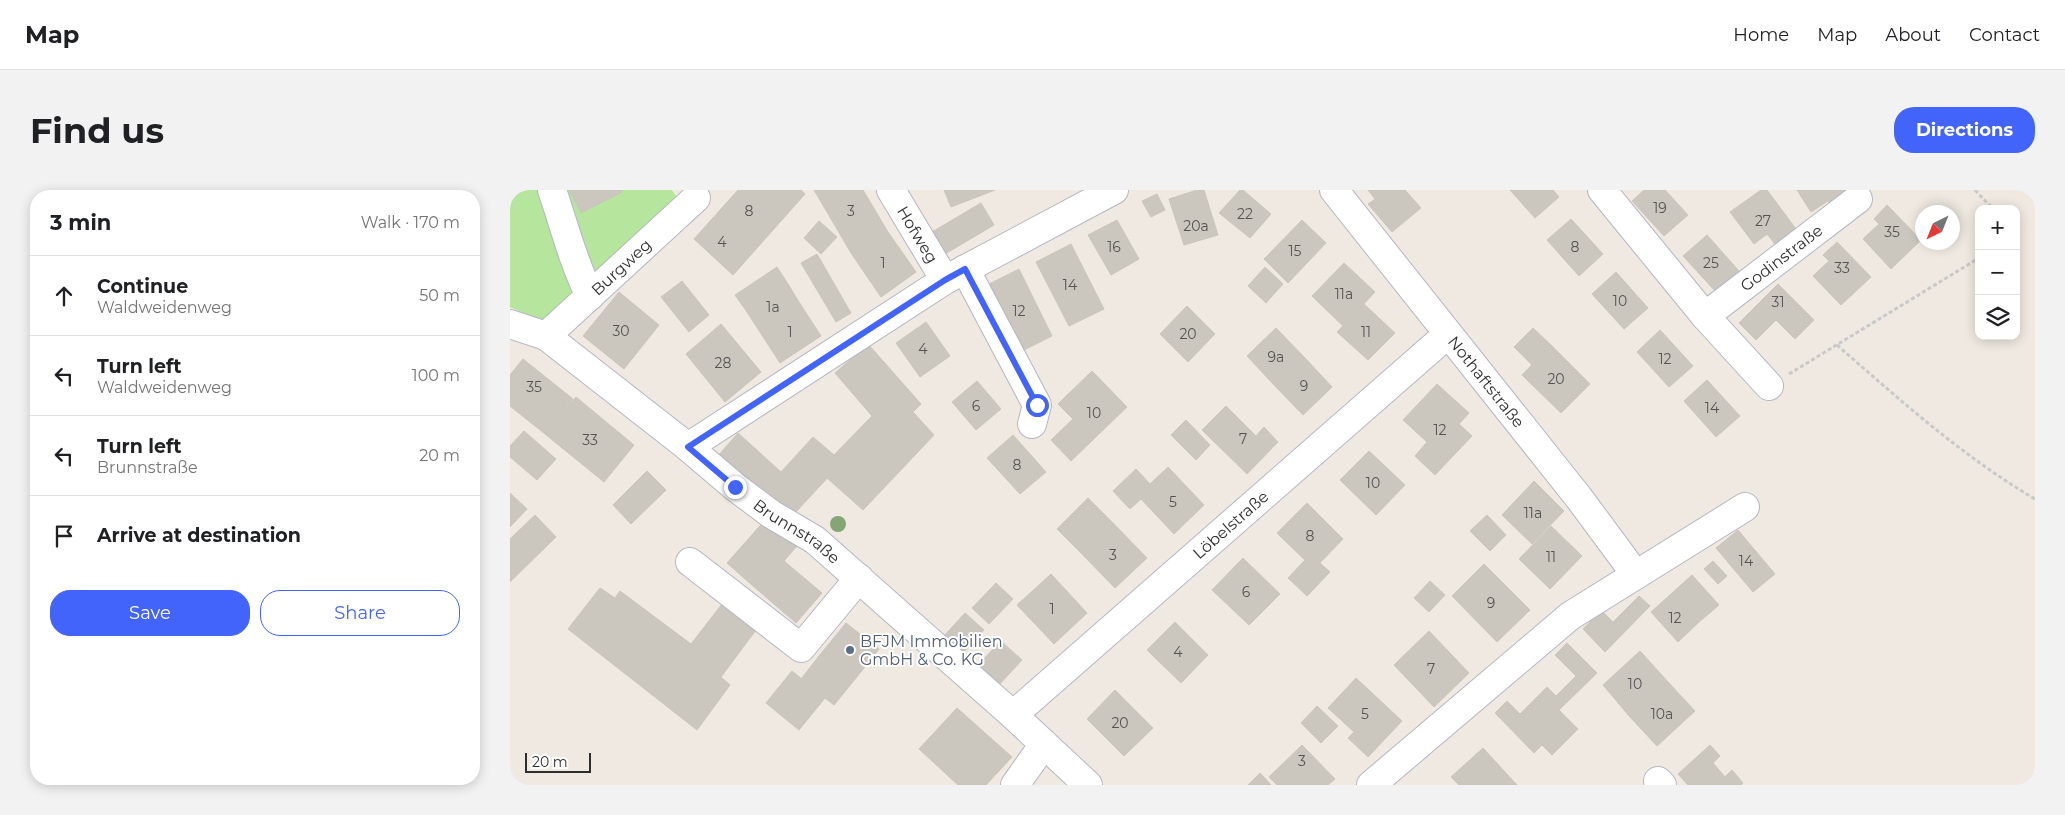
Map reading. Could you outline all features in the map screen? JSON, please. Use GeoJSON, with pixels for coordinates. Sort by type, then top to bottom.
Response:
{"type":"FeatureCollection","features":[{"type":"Feature","properties":{"kind":"street"},"geometry":{"type":"LineString","coordinates":[[552,190],[572,247],[577,270],[590,296]]}},
{"type":"Feature","properties":{"kind":"street","name":"Hofweg"},"geometry":{"type":"LineString","coordinates":[[891,190],[955,274],[1037,405],[1032,424]]}},
{"type":"Feature","properties":{"kind":"street"},"geometry":{"type":"LineString","coordinates":[[688,447],[955,274],[1114,190]]}},
{"type":"Feature","properties":{"kind":"street","name":"Nothaftstraße"},"geometry":{"type":"LineString","coordinates":[[1334,190],[1573,491],[1636,575]]}},
{"type":"Feature","properties":{"kind":"street"},"geometry":{"type":"LineString","coordinates":[[1602,190],[1705,316],[1769,386]]}},
{"type":"Feature","properties":{"kind":"street","name":"Burgweg"},"geometry":{"type":"LineString","coordinates":[[546,336],[696,198]]}},
{"type":"Feature","properties":{"kind":"street","name":"Godinstraße"},"geometry":{"type":"LineString","coordinates":[[1705,316],[1858,198]]}},
{"type":"Feature","properties":{"kind":"street","name":"Brunnstraße"},"geometry":{"type":"LineString","coordinates":[[510,324],[546,336],[688,447],[735,487],[771,514],[815,540],[1013,715],[1088,785]]}},
{"type":"Feature","properties":{"kind":"street","name":"Löbelstraße"},"geometry":{"type":"LineString","coordinates":[[1013,715],[1448,334]]}},
{"type":"Feature","properties":{"kind":"street"},"geometry":{"type":"LineString","coordinates":[[1371,785],[1570,616],[1745,507]]}},
{"type":"Feature","properties":{"kind":"street"},"geometry":{"type":"LineString","coordinates":[[690,562],[801,648],[859,578]]}},
{"type":"Feature","properties":{"kind":"street"},"geometry":{"type":"LineString","coordinates":[[1015,785],[1044,744]]}},
{"type":"Feature","properties":{"kind":"path"},"geometry":{"type":"LineString","coordinates":[[1975,190],[1989,205]]}},
{"type":"Feature","properties":{"kind":"path"},"geometry":{"type":"LineString","coordinates":[[1769,386],[1975,260]]}},
{"type":"Feature","properties":{"kind":"path"},"geometry":{"type":"LineString","coordinates":[[1837,345],[1952,442],[2005,482],[2035,499]]}},
{"type":"Feature","properties":{"kind":"green space"},"geometry":{"type":"Polygon","coordinates":[[[510,190],[672,190],[680,203],[546,323],[510,307],[510,190]]]}},
{"type":"Feature","properties":{"kind":"building"},"geometry":{"type":"Polygon","coordinates":[[[569,190],[621,190],[622,192],[581,213],[569,190]]]}},
{"type":"Feature","properties":{"kind":"building"},"geometry":{"type":"Polygon","coordinates":[[[738,190],[801,190],[805,194],[733,275],[694,239],[738,190]]]}},
{"type":"Feature","properties":{"kind":"building"},"geometry":{"type":"Polygon","coordinates":[[[814,190],[863,190],[888,232],[851,253],[814,190]]]}},
{"type":"Feature","properties":{"kind":"building"},"geometry":{"type":"Polygon","coordinates":[[[944,190],[995,190],[951,207],[944,190]]]}},
{"type":"Feature","properties":{"kind":"building"},"geometry":{"type":"Polygon","coordinates":[[[1197,190],[1204,190],[1218,235],[1184,245],[1169,199],[1197,190]]]}},
{"type":"Feature","properties":{"kind":"building"},"geometry":{"type":"Polygon","coordinates":[[[1240,190],[1243,190],[1271,214],[1250,238],[1219,213],[1240,190]]]}},
{"type":"Feature","properties":{"kind":"building"},"geometry":{"type":"Polygon","coordinates":[[[1368,190],[1405,190],[1421,208],[1392,232],[1368,204],[1375,199],[1368,190]]]}},
{"type":"Feature","properties":{"kind":"building"},"geometry":{"type":"Polygon","coordinates":[[[1510,190],[1553,190],[1559,197],[1535,218],[1510,190]]]}},
{"type":"Feature","properties":{"kind":"building"},"geometry":{"type":"Polygon","coordinates":[[[1644,190],[1665,190],[1688,215],[1664,236],[1632,201],[1644,190]]]}},
{"type":"Feature","properties":{"kind":"building"},"geometry":{"type":"Polygon","coordinates":[[[1761,190],[1767,190],[1796,229],[1775,244],[1767,234],[1754,244],[1730,212],[1761,190]]]}},
{"type":"Feature","properties":{"kind":"building"},"geometry":{"type":"Polygon","coordinates":[[[1797,190],[1850,190],[1833,207],[1828,201],[1811,212],[1797,190]]]}},
{"type":"Feature","properties":{"kind":"building"},"geometry":{"type":"Polygon","coordinates":[[[1157,194],[1165,210],[1151,217],[1142,201],[1157,194]]]}},
{"type":"Feature","properties":{"kind":"building"},"geometry":{"type":"Polygon","coordinates":[[[981,203],[994,225],[945,254],[932,232],[981,203]]]}},
{"type":"Feature","properties":{"kind":"building"},"geometry":{"type":"Polygon","coordinates":[[[1887,205],[1915,234],[1915,246],[1891,269],[1863,239],[1879,224],[1874,219],[1887,205]]]}},
{"type":"Feature","properties":{"kind":"building"},"geometry":{"type":"Polygon","coordinates":[[[1571,219],[1603,254],[1579,276],[1547,240],[1571,219]]]}},
{"type":"Feature","properties":{"kind":"building"},"geometry":{"type":"Polygon","coordinates":[[[1117,220],[1139,259],[1111,275],[1088,235],[1117,220]]]}},
{"type":"Feature","properties":{"kind":"building"},"geometry":{"type":"Polygon","coordinates":[[[1302,220],[1326,243],[1288,283],[1264,259],[1302,220]]]}},
{"type":"Feature","properties":{"kind":"building"},"geometry":{"type":"Polygon","coordinates":[[[819,221],[837,237],[821,254],[804,238],[819,221]]]}},
{"type":"Feature","properties":{"kind":"building"},"geometry":{"type":"Polygon","coordinates":[[[888,232],[916,272],[881,297],[851,253],[888,232]]]}},
{"type":"Feature","properties":{"kind":"building"},"geometry":{"type":"Polygon","coordinates":[[[1707,235],[1739,271],[1716,292],[1683,256],[1707,235]]]}},
{"type":"Feature","properties":{"kind":"building"},"geometry":{"type":"Polygon","coordinates":[[[1837,242],[1871,277],[1841,305],[1813,276],[1829,261],[1823,255],[1837,242]]]}},
{"type":"Feature","properties":{"kind":"building"},"geometry":{"type":"Polygon","coordinates":[[[1071,244],[1104,309],[1069,326],[1036,262],[1071,244]]]}},
{"type":"Feature","properties":{"kind":"building"},"geometry":{"type":"Polygon","coordinates":[[[817,254],[851,313],[836,322],[801,263],[817,254]]]}},
{"type":"Feature","properties":{"kind":"building"},"geometry":{"type":"Polygon","coordinates":[[[1344,263],[1375,292],[1343,326],[1312,296],[1344,263]]]}},
{"type":"Feature","properties":{"kind":"building"},"geometry":{"type":"Polygon","coordinates":[[[777,267],[788,284],[747,312],[735,295],[777,267]]]}},
{"type":"Feature","properties":{"kind":"building"},"geometry":{"type":"Polygon","coordinates":[[[1265,267],[1283,284],[1266,303],[1248,286],[1265,267]]]}},
{"type":"Feature","properties":{"kind":"building"},"geometry":{"type":"Polygon","coordinates":[[[1019,269],[1052,336],[1018,353],[985,286],[1019,269]]]}},
{"type":"Feature","properties":{"kind":"building"},"geometry":{"type":"Polygon","coordinates":[[[1616,272],[1648,308],[1624,329],[1592,294],[1616,272]]]}},
{"type":"Feature","properties":{"kind":"building"},"geometry":{"type":"Polygon","coordinates":[[[682,281],[709,315],[689,332],[661,297],[682,281]]]}},
{"type":"Feature","properties":{"kind":"building"},"geometry":{"type":"Polygon","coordinates":[[[788,284],[799,302],[758,329],[747,312],[788,284]]]}},
{"type":"Feature","properties":{"kind":"building"},"geometry":{"type":"Polygon","coordinates":[[[1778,284],[1814,320],[1795,339],[1776,320],[1756,340],[1739,323],[1778,284]]]}},
{"type":"Feature","properties":{"kind":"building"},"geometry":{"type":"Polygon","coordinates":[[[619,292],[659,325],[624,369],[583,336],[619,292]]]}},
{"type":"Feature","properties":{"kind":"building"},"geometry":{"type":"Polygon","coordinates":[[[799,302],[821,336],[780,363],[758,329],[799,302]]]}},
{"type":"Feature","properties":{"kind":"building"},"geometry":{"type":"Polygon","coordinates":[[[1364,304],[1395,333],[1368,360],[1337,332],[1364,304]]]}},
{"type":"Feature","properties":{"kind":"building"},"geometry":{"type":"Polygon","coordinates":[[[1187,306],[1215,334],[1188,362],[1160,334],[1187,306]]]}},
{"type":"Feature","properties":{"kind":"building"},"geometry":{"type":"Polygon","coordinates":[[[926,322],[950,356],[920,377],[896,343],[926,322]]]}},
{"type":"Feature","properties":{"kind":"building"},"geometry":{"type":"Polygon","coordinates":[[[721,324],[761,372],[725,402],[686,354],[721,324]]]}},
{"type":"Feature","properties":{"kind":"building"},"geometry":{"type":"Polygon","coordinates":[[[1276,328],[1305,358],[1275,386],[1247,356],[1276,328]]]}},
{"type":"Feature","properties":{"kind":"building"},"geometry":{"type":"Polygon","coordinates":[[[1533,328],[1551,345],[1532,365],[1514,347],[1533,328]]]}},
{"type":"Feature","properties":{"kind":"building"},"geometry":{"type":"Polygon","coordinates":[[[1660,330],[1693,366],[1669,387],[1637,352],[1660,330]]]}},
{"type":"Feature","properties":{"kind":"building"},"geometry":{"type":"Polygon","coordinates":[[[868,344],[921,404],[913,412],[934,435],[863,510],[827,478],[844,460],[834,455],[872,416],[835,373],[868,344]]]}},
{"type":"Feature","properties":{"kind":"building"},"geometry":{"type":"Polygon","coordinates":[[[1551,345],[1590,384],[1561,413],[1522,375],[1551,345]]]}},
{"type":"Feature","properties":{"kind":"building"},"geometry":{"type":"Polygon","coordinates":[[[1305,358],[1332,387],[1303,415],[1275,386],[1305,358]]]}},
{"type":"Feature","properties":{"kind":"building"},"geometry":{"type":"Polygon","coordinates":[[[523,359],[573,399],[545,434],[510,406],[510,375],[523,359]]]}},
{"type":"Feature","properties":{"kind":"building"},"geometry":{"type":"Polygon","coordinates":[[[1092,371],[1127,407],[1071,461],[1051,440],[1073,419],[1058,404],[1092,371]]]}},
{"type":"Feature","properties":{"kind":"building"},"geometry":{"type":"Polygon","coordinates":[[[1707,380],[1740,416],[1716,437],[1684,401],[1707,380]]]}},
{"type":"Feature","properties":{"kind":"building"},"geometry":{"type":"Polygon","coordinates":[[[977,381],[1001,409],[976,430],[952,402],[977,381]]]}},
{"type":"Feature","properties":{"kind":"building"},"geometry":{"type":"Polygon","coordinates":[[[1437,384],[1469,413],[1459,424],[1472,436],[1435,475],[1415,456],[1427,442],[1403,420],[1437,384]]]}},
{"type":"Feature","properties":{"kind":"building"},"geometry":{"type":"Polygon","coordinates":[[[576,397],[634,445],[604,482],[545,434],[576,397]]]}},
{"type":"Feature","properties":{"kind":"building"},"geometry":{"type":"Polygon","coordinates":[[[1226,406],[1256,436],[1264,427],[1278,442],[1247,474],[1202,430],[1226,406]]]}},
{"type":"Feature","properties":{"kind":"building"},"geometry":{"type":"Polygon","coordinates":[[[1186,420],[1210,445],[1196,460],[1171,435],[1186,420]]]}},
{"type":"Feature","properties":{"kind":"building"},"geometry":{"type":"Polygon","coordinates":[[[524,431],[556,459],[537,480],[510,457],[510,446],[524,431]]]}},
{"type":"Feature","properties":{"kind":"building"},"geometry":{"type":"Polygon","coordinates":[[[738,433],[781,472],[813,437],[834,455],[844,460],[795,513],[759,495],[717,457],[738,433]]]}},
{"type":"Feature","properties":{"kind":"building"},"geometry":{"type":"Polygon","coordinates":[[[1013,435],[1046,472],[1020,494],[987,458],[1013,435]]]}},
{"type":"Feature","properties":{"kind":"building"},"geometry":{"type":"Polygon","coordinates":[[[1369,451],[1405,485],[1376,515],[1340,480],[1369,451]]]}},
{"type":"Feature","properties":{"kind":"building"},"geometry":{"type":"Polygon","coordinates":[[[1168,467],[1204,505],[1174,534],[1141,499],[1130,509],[1113,491],[1136,469],[1150,484],[1168,467]]]}},
{"type":"Feature","properties":{"kind":"building"},"geometry":{"type":"Polygon","coordinates":[[[647,471],[666,490],[631,524],[613,505],[647,471]]]}},
{"type":"Feature","properties":{"kind":"building"},"geometry":{"type":"Polygon","coordinates":[[[1534,481],[1564,511],[1532,544],[1502,515],[1534,481]]]}},
{"type":"Feature","properties":{"kind":"building"},"geometry":{"type":"Polygon","coordinates":[[[510,493],[527,509],[510,527],[510,493]]]}},
{"type":"Feature","properties":{"kind":"building"},"geometry":{"type":"Polygon","coordinates":[[[1088,498],[1110,520],[1079,551],[1057,529],[1088,498]]]}},
{"type":"Feature","properties":{"kind":"building"},"geometry":{"type":"Polygon","coordinates":[[[1307,503],[1343,539],[1314,569],[1277,533],[1307,503]]]}},
{"type":"Feature","properties":{"kind":"building"},"geometry":{"type":"Polygon","coordinates":[[[535,515],[556,537],[510,582],[510,539],[535,515]]]}},
{"type":"Feature","properties":{"kind":"building"},"geometry":{"type":"Polygon","coordinates":[[[1487,515],[1506,535],[1490,551],[1470,531],[1487,515]]]}},
{"type":"Feature","properties":{"kind":"building"},"geometry":{"type":"Polygon","coordinates":[[[766,519],[784,534],[745,579],[727,563],[766,519]]]}},
{"type":"Feature","properties":{"kind":"building"},"geometry":{"type":"Polygon","coordinates":[[[1110,520],[1147,558],[1115,588],[1079,551],[1110,520]]]}},
{"type":"Feature","properties":{"kind":"building"},"geometry":{"type":"Polygon","coordinates":[[[1551,526],[1582,556],[1550,589],[1519,559],[1551,526]]]}},
{"type":"Feature","properties":{"kind":"building"},"geometry":{"type":"Polygon","coordinates":[[[1738,530],[1775,574],[1753,592],[1716,548],[1738,530]]]}},
{"type":"Feature","properties":{"kind":"building"},"geometry":{"type":"Polygon","coordinates":[[[784,534],[797,546],[784,561],[822,593],[796,623],[745,579],[784,534]]]}},
{"type":"Feature","properties":{"kind":"building"},"geometry":{"type":"Polygon","coordinates":[[[1243,558],[1280,594],[1249,625],[1212,590],[1243,558]]]}},
{"type":"Feature","properties":{"kind":"building"},"geometry":{"type":"Polygon","coordinates":[[[1305,560],[1314,569],[1320,563],[1330,572],[1307,596],[1288,578],[1305,560]]]}},
{"type":"Feature","properties":{"kind":"building"},"geometry":{"type":"Polygon","coordinates":[[[1713,561],[1727,576],[1718,584],[1704,569],[1713,561]]]}},
{"type":"Feature","properties":{"kind":"building"},"geometry":{"type":"Polygon","coordinates":[[[1484,564],[1530,610],[1497,642],[1452,596],[1484,564]]]}},
{"type":"Feature","properties":{"kind":"building"},"geometry":{"type":"Polygon","coordinates":[[[1051,574],[1087,613],[1054,644],[1017,605],[1051,574]]]}},
{"type":"Feature","properties":{"kind":"building"},"geometry":{"type":"Polygon","coordinates":[[[1692,575],[1719,605],[1698,623],[1671,594],[1692,575]]]}},
{"type":"Feature","properties":{"kind":"building"},"geometry":{"type":"Polygon","coordinates":[[[1430,581],[1445,595],[1429,612],[1414,598],[1430,581]]]}},
{"type":"Feature","properties":{"kind":"building"},"geometry":{"type":"Polygon","coordinates":[[[996,583],[1013,599],[989,624],[972,608],[996,583]]]}},
{"type":"Feature","properties":{"kind":"building"},"geometry":{"type":"Polygon","coordinates":[[[600,588],[615,598],[620,591],[691,644],[722,604],[756,630],[721,677],[730,685],[697,730],[568,629],[600,588]]]}},
{"type":"Feature","properties":{"kind":"building"},"geometry":{"type":"Polygon","coordinates":[[[1671,594],[1698,623],[1678,642],[1651,612],[1671,594]]]}},
{"type":"Feature","properties":{"kind":"building"},"geometry":{"type":"Polygon","coordinates":[[[1639,596],[1650,606],[1605,652],[1583,629],[1601,610],[1613,622],[1639,596]]]}},
{"type":"Feature","properties":{"kind":"building"},"geometry":{"type":"Polygon","coordinates":[[[965,613],[984,630],[962,654],[943,637],[965,613]]]}},
{"type":"Feature","properties":{"kind":"building"},"geometry":{"type":"Polygon","coordinates":[[[1175,622],[1208,655],[1181,683],[1147,650],[1175,622]]]}},
{"type":"Feature","properties":{"kind":"building"},"geometry":{"type":"Polygon","coordinates":[[[846,623],[879,649],[856,678],[823,651],[846,623]]]}},
{"type":"Feature","properties":{"kind":"building"},"geometry":{"type":"Polygon","coordinates":[[[1429,631],[1469,673],[1434,707],[1394,665],[1429,631]]]}},
{"type":"Feature","properties":{"kind":"building"},"geometry":{"type":"Polygon","coordinates":[[[1001,641],[1022,660],[997,687],[976,667],[1001,641]]]}},
{"type":"Feature","properties":{"kind":"building"},"geometry":{"type":"Polygon","coordinates":[[[1567,643],[1597,673],[1559,710],[1578,729],[1552,755],[1542,745],[1534,753],[1495,713],[1507,701],[1520,714],[1547,687],[1556,696],[1576,676],[1555,655],[1567,643]]]}},
{"type":"Feature","properties":{"kind":"building"},"geometry":{"type":"Polygon","coordinates":[[[823,651],[856,678],[834,705],[801,679],[823,651]]]}},
{"type":"Feature","properties":{"kind":"building"},"geometry":{"type":"Polygon","coordinates":[[[1640,651],[1668,682],[1630,717],[1603,685],[1640,651]]]}},
{"type":"Feature","properties":{"kind":"building"},"geometry":{"type":"Polygon","coordinates":[[[792,671],[825,698],[799,730],[766,703],[792,671]]]}},
{"type":"Feature","properties":{"kind":"building"},"geometry":{"type":"Polygon","coordinates":[[[1356,678],[1402,721],[1368,757],[1348,738],[1354,732],[1328,708],[1356,678]]]}},
{"type":"Feature","properties":{"kind":"building"},"geometry":{"type":"Polygon","coordinates":[[[1668,682],[1695,711],[1657,746],[1630,717],[1668,682]]]}},
{"type":"Feature","properties":{"kind":"building"},"geometry":{"type":"Polygon","coordinates":[[[1115,690],[1153,728],[1124,756],[1087,719],[1115,690]]]}},
{"type":"Feature","properties":{"kind":"building"},"geometry":{"type":"Polygon","coordinates":[[[1317,706],[1338,726],[1321,743],[1301,723],[1317,706]]]}},
{"type":"Feature","properties":{"kind":"building"},"geometry":{"type":"Polygon","coordinates":[[[957,708],[1012,757],[986,785],[958,785],[919,749],[957,708]]]}},
{"type":"Feature","properties":{"kind":"building"},"geometry":{"type":"Polygon","coordinates":[[[1302,745],[1335,779],[1328,785],[1277,785],[1269,777],[1302,745]]]}},
{"type":"Feature","properties":{"kind":"building"},"geometry":{"type":"Polygon","coordinates":[[[1710,745],[1720,756],[1713,763],[1725,777],[1716,785],[1688,785],[1678,774],[1710,745]]]}},
{"type":"Feature","properties":{"kind":"building"},"geometry":{"type":"Polygon","coordinates":[[[1483,748],[1517,785],[1459,785],[1451,777],[1483,748]]]}},
{"type":"Feature","properties":{"kind":"building"},"geometry":{"type":"Polygon","coordinates":[[[1732,770],[1743,783],[1741,785],[1716,785],[1732,770]]]}},
{"type":"Feature","properties":{"kind":"building"},"geometry":{"type":"Polygon","coordinates":[[[1260,773],[1271,785],[1248,785],[1260,773]]]}},
{"type":"Feature","properties":{"kind":"place","name":"BFJM Immobilien GmbH & Co. KG"},"geometry":{"type":"Point","coordinates":[850,650]}},
{"type":"Feature","properties":{"kind":"route"},"geometry":{"type":"LineString","coordinates":[[735,487],[688,447],[945,280],[965,269],[1037,405]]}}]}
